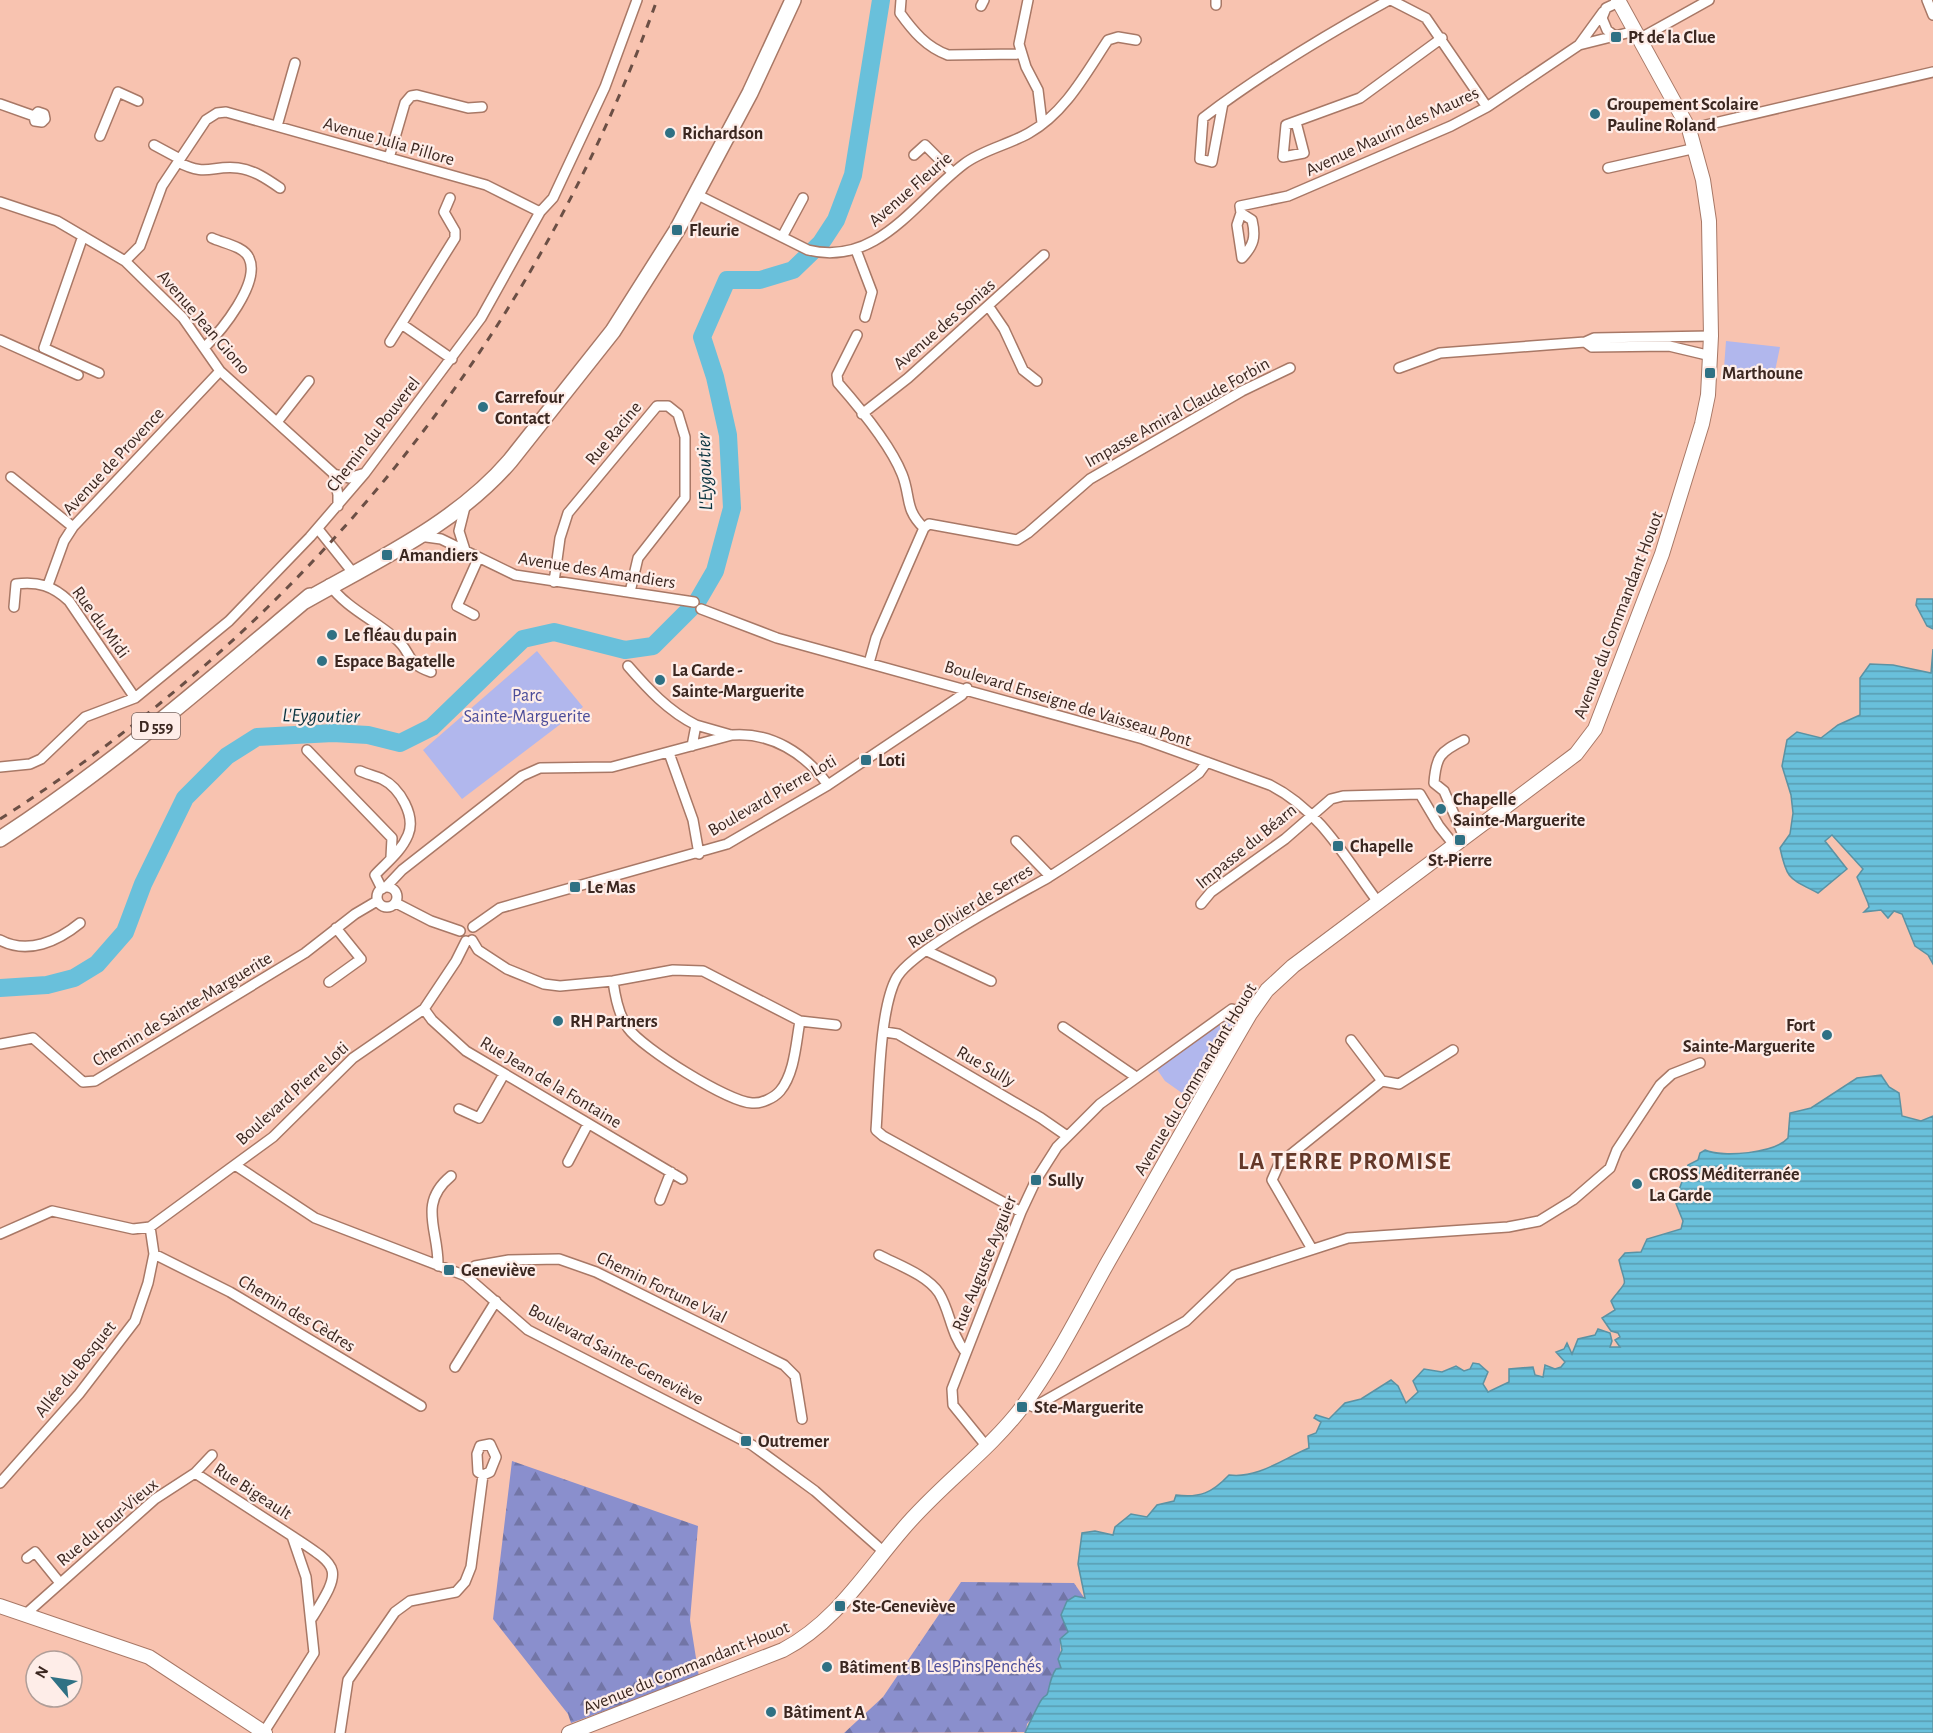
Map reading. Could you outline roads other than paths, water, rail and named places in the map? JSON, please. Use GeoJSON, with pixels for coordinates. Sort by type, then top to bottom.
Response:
{"type":"FeatureCollection","features":[{"type":"Feature","properties":{"kind":"main road","name":"D 559"},"geometry":{"type":"LineString","coordinates":[[352,571],[417,536],[467,502],[495,478],[592,359],[619,322],[677,230],[750,93],[793,0]]}},
{"type":"Feature","properties":{"kind":"main road","name":"Avenue du Commandant Houot"},"geometry":{"type":"LineString","coordinates":[[569,1733],[783,1650],[806,1638],[840,1606],[929,1501],[987,1447],[1024,1403],[1073,1325],[1250,1014],[1267,990],[1293,966],[1576,754],[1595,729],[1676,515],[1702,424],[1711,356],[1709,221],[1695,148],[1689,129],[1619,1]]}},
{"type":"Feature","properties":{"kind":"main road","name":"D 559"},"geometry":{"type":"LineString","coordinates":[[0,839],[107,765],[218,676],[303,602],[329,584],[447,515],[548,412]]}},
{"type":"Feature","properties":{"kind":"main road"},"geometry":{"type":"LineString","coordinates":[[0,1606],[130,1648],[148,1657],[265,1732]]}},
{"type":"Feature","properties":{"kind":"street","name":"Chemin du Pouverel"},"geometry":{"type":"LineString","coordinates":[[0,767],[30,764],[41,759],[85,717],[135,698],[229,621],[338,506],[452,359],[499,288],[540,212],[553,198],[605,87],[638,0]]}},
{"type":"Feature","properties":{"kind":"street"},"geometry":{"type":"LineString","coordinates":[[901,0],[900,13],[915,34],[937,51],[948,55],[1022,54]]}},
{"type":"Feature","properties":{"kind":"street"},"geometry":{"type":"LineString","coordinates":[[1028,0],[1018,44],[1038,90],[1042,123]]}},
{"type":"Feature","properties":{"kind":"street"},"geometry":{"type":"LineString","coordinates":[[1223,103],[1212,162],[1200,159],[1203,118],[1223,103],[1300,51],[1390,0],[1426,18],[1442,38],[1487,107]]}},
{"type":"Feature","properties":{"kind":"street","name":"Avenue Maurin des Maures"},"geometry":{"type":"LineString","coordinates":[[1579,45],[1637,35],[1709,0]]}},
{"type":"Feature","properties":{"kind":"street"},"geometry":{"type":"LineString","coordinates":[[1927,0],[1933,15]]}},
{"type":"Feature","properties":{"kind":"street","name":"Avenue Maurin des Maures"},"geometry":{"type":"LineString","coordinates":[[1240,210],[1288,196],[1451,126],[1487,107],[1579,45],[1603,12],[1619,1]]}},
{"type":"Feature","properties":{"kind":"street"},"geometry":{"type":"LineString","coordinates":[[1603,12],[1602,23],[1616,37]]}},
{"type":"Feature","properties":{"kind":"street","name":"Avenue Fleurie"},"geometry":{"type":"LineString","coordinates":[[696,194],[808,250],[827,254],[855,250],[878,240],[899,224],[971,158],[1030,133],[1070,97],[1108,40],[1118,38],[1136,40]]}},
{"type":"Feature","properties":{"kind":"street"},"geometry":{"type":"LineString","coordinates":[[1296,122],[1360,98],[1442,38]]}},
{"type":"Feature","properties":{"kind":"street"},"geometry":{"type":"LineString","coordinates":[[277,126],[295,63]]}},
{"type":"Feature","properties":{"kind":"street"},"geometry":{"type":"LineString","coordinates":[[1689,129],[1933,72]]}},
{"type":"Feature","properties":{"kind":"street"},"geometry":{"type":"LineString","coordinates":[[100,136],[118,92],[138,100]]}},
{"type":"Feature","properties":{"kind":"street"},"geometry":{"type":"LineString","coordinates":[[388,158],[405,103],[411,96],[417,95],[468,108],[482,107]]}},
{"type":"Feature","properties":{"kind":"street"},"geometry":{"type":"LineString","coordinates":[[0,104],[34,116]]}},
{"type":"Feature","properties":{"kind":"street","name":"Avenue Julia Pillore"},"geometry":{"type":"LineString","coordinates":[[179,161],[206,120],[217,113],[226,112],[486,185],[540,212]]}},
{"type":"Feature","properties":{"kind":"street"},"geometry":{"type":"LineString","coordinates":[[154,145],[199,171],[237,168],[265,177],[280,188]]}},
{"type":"Feature","properties":{"kind":"street"},"geometry":{"type":"LineString","coordinates":[[914,155],[925,145],[953,173]]}},
{"type":"Feature","properties":{"kind":"street"},"geometry":{"type":"LineString","coordinates":[[1608,168],[1695,148]]}},
{"type":"Feature","properties":{"kind":"street"},"geometry":{"type":"LineString","coordinates":[[125,261],[140,246],[162,186],[179,161]]}},
{"type":"Feature","properties":{"kind":"street"},"geometry":{"type":"LineString","coordinates":[[390,342],[403,325],[455,238],[455,231],[444,212],[450,198]]}},
{"type":"Feature","properties":{"kind":"street"},"geometry":{"type":"LineString","coordinates":[[782,237],[803,198]]}},
{"type":"Feature","properties":{"kind":"street","name":"Avenue Jean Giono"},"geometry":{"type":"LineString","coordinates":[[0,202],[57,221],[125,261],[183,318],[220,371],[334,474]]}},
{"type":"Feature","properties":{"kind":"street"},"geometry":{"type":"LineString","coordinates":[[82,236],[44,348],[99,373]]}},
{"type":"Feature","properties":{"kind":"street"},"geometry":{"type":"LineString","coordinates":[[204,348],[232,317],[243,297],[251,269],[249,258],[243,251],[212,238]]}},
{"type":"Feature","properties":{"kind":"street"},"geometry":{"type":"LineString","coordinates":[[855,250],[872,292],[866,317]]}},
{"type":"Feature","properties":{"kind":"street","name":"Avenue des Sonias"},"geometry":{"type":"LineString","coordinates":[[862,414],[989,307],[1044,255]]}},
{"type":"Feature","properties":{"kind":"street"},"geometry":{"type":"LineString","coordinates":[[989,307],[1004,329],[1023,370],[1037,381]]}},
{"type":"Feature","properties":{"kind":"street"},"geometry":{"type":"LineString","coordinates":[[403,325],[452,359]]}},
{"type":"Feature","properties":{"kind":"street"},"geometry":{"type":"LineString","coordinates":[[856,335],[837,375],[838,383],[897,466],[902,475],[907,503],[915,520],[924,528],[876,638],[869,663]]}},
{"type":"Feature","properties":{"kind":"street"},"geometry":{"type":"LineString","coordinates":[[1399,368],[1440,353],[1585,342],[1594,338],[1711,336]]}},
{"type":"Feature","properties":{"kind":"street"},"geometry":{"type":"LineString","coordinates":[[0,340],[78,375]]}},
{"type":"Feature","properties":{"kind":"street"},"geometry":{"type":"LineString","coordinates":[[1585,342],[1592,347],[1684,348],[1711,356]]}},
{"type":"Feature","properties":{"kind":"street","name":"Impasse Amiral Claude Forbin"},"geometry":{"type":"LineString","coordinates":[[924,528],[929,524],[1017,540],[1090,479],[1242,392],[1290,368]]}},
{"type":"Feature","properties":{"kind":"street","name":"Avenue de Provence"},"geometry":{"type":"LineString","coordinates":[[48,585],[64,541],[73,527],[220,371]]}},
{"type":"Feature","properties":{"kind":"street"},"geometry":{"type":"LineString","coordinates":[[277,422],[309,381]]}},
{"type":"Feature","properties":{"kind":"street","name":"Rue Racine"},"geometry":{"type":"LineString","coordinates":[[554,582],[560,538],[568,513],[657,406],[668,406],[678,414],[685,437],[685,498],[639,558],[630,592]]}},
{"type":"Feature","properties":{"kind":"street"},"geometry":{"type":"LineString","coordinates":[[338,506],[334,474],[350,478],[365,473]]}},
{"type":"Feature","properties":{"kind":"street"},"geometry":{"type":"LineString","coordinates":[[11,477],[73,527]]}},
{"type":"Feature","properties":{"kind":"street"},"geometry":{"type":"LineString","coordinates":[[441,539],[436,532],[447,515],[459,531],[465,550]]}},
{"type":"Feature","properties":{"kind":"street"},"geometry":{"type":"LineString","coordinates":[[318,529],[352,571]]}},
{"type":"Feature","properties":{"kind":"street","name":"Avenue des Amandiers"},"geometry":{"type":"LineString","coordinates":[[417,536],[441,539],[515,575],[630,592],[698,606]]}},
{"type":"Feature","properties":{"kind":"street"},"geometry":{"type":"LineString","coordinates":[[474,615],[456,606],[478,559]]}},
{"type":"Feature","properties":{"kind":"street","name":"Rue du Midi"},"geometry":{"type":"LineString","coordinates":[[14,607],[16,585],[28,583],[55,588],[69,601],[135,698]]}},
{"type":"Feature","properties":{"kind":"street"},"geometry":{"type":"LineString","coordinates":[[329,584],[344,602],[397,639],[411,663],[431,672]]}},
{"type":"Feature","properties":{"kind":"street","name":"Boulevard Enseigne de Vaisseau Pont"},"geometry":{"type":"LineString","coordinates":[[698,606],[777,638],[967,688],[1143,739],[1284,793],[1312,814],[1378,902]]}},
{"type":"Feature","properties":{"kind":"street"},"geometry":{"type":"LineString","coordinates":[[628,666],[663,703],[681,717],[732,735]]}},
{"type":"Feature","properties":{"kind":"street","name":"Boulevard Pierre Loti"},"geometry":{"type":"LineString","coordinates":[[473,927],[500,908],[699,854],[727,844],[828,785],[962,695],[967,688]]}},
{"type":"Feature","properties":{"kind":"street"},"geometry":{"type":"LineString","coordinates":[[692,746],[696,724]]}},
{"type":"Feature","properties":{"kind":"street"},"geometry":{"type":"LineString","coordinates":[[396,903],[387,908],[377,901],[377,894],[402,870],[529,772],[550,768],[612,767],[732,735],[751,734],[782,743],[828,785]]}},
{"type":"Feature","properties":{"kind":"street"},"geometry":{"type":"LineString","coordinates":[[1459,841],[1439,826],[1420,794],[1434,783],[1435,768],[1441,753],[1464,740]]}},
{"type":"Feature","properties":{"kind":"street"},"geometry":{"type":"LineString","coordinates":[[307,750],[392,838],[394,845],[390,862]]}},
{"type":"Feature","properties":{"kind":"street"},"geometry":{"type":"LineString","coordinates":[[669,753],[693,820],[699,854]]}},
{"type":"Feature","properties":{"kind":"street","name":"Rue Olivier de Serres"},"geometry":{"type":"LineString","coordinates":[[1021,1212],[876,1130],[885,1032],[891,991],[897,976],[906,966],[927,951],[1127,826],[1199,773],[1207,762]]}},
{"type":"Feature","properties":{"kind":"street"},"geometry":{"type":"LineString","coordinates":[[360,771],[385,780],[408,809],[410,822],[408,835],[390,862],[375,875],[384,888],[396,892],[396,903]]}},
{"type":"Feature","properties":{"kind":"street"},"geometry":{"type":"LineString","coordinates":[[1434,783],[1444,791],[1459,841]]}},
{"type":"Feature","properties":{"kind":"street","name":"Impasse du Béarn"},"geometry":{"type":"LineString","coordinates":[[1201,904],[1211,892],[1284,839],[1337,796],[1420,794]]}},
{"type":"Feature","properties":{"kind":"street"},"geometry":{"type":"LineString","coordinates":[[1016,841],[1050,876]]}},
{"type":"Feature","properties":{"kind":"street","name":"Chemin de Sainte-Marguerite"},"geometry":{"type":"LineString","coordinates":[[0,1044],[33,1038],[83,1082],[95,1081],[305,953],[336,928],[377,901]]}},
{"type":"Feature","properties":{"kind":"street"},"geometry":{"type":"LineString","coordinates":[[396,903],[431,921],[459,931]]}},
{"type":"Feature","properties":{"kind":"street"},"geometry":{"type":"LineString","coordinates":[[0,940],[18,946],[42,944],[65,935],[80,923]]}},
{"type":"Feature","properties":{"kind":"street"},"geometry":{"type":"LineString","coordinates":[[459,931],[466,925],[473,927],[476,934],[469,941]]}},
{"type":"Feature","properties":{"kind":"street"},"geometry":{"type":"LineString","coordinates":[[329,982],[361,959],[336,928]]}},
{"type":"Feature","properties":{"kind":"street"},"geometry":{"type":"LineString","coordinates":[[459,931],[460,937],[507,969],[544,984],[560,986],[613,981],[673,970],[703,971],[800,1021],[836,1025]]}},
{"type":"Feature","properties":{"kind":"street","name":"Boulevard Pierre Loti"},"geometry":{"type":"LineString","coordinates":[[235,1165],[273,1137],[353,1058],[424,1009],[469,941]]}},
{"type":"Feature","properties":{"kind":"street"},"geometry":{"type":"LineString","coordinates":[[927,951],[991,981]]}},
{"type":"Feature","properties":{"kind":"street"},"geometry":{"type":"LineString","coordinates":[[613,981],[615,995],[627,1028],[650,1050],[694,1077],[751,1104],[768,1100],[780,1090],[791,1068],[800,1021]]}},
{"type":"Feature","properties":{"kind":"street","name":"Rue Jean de la Fontaine"},"geometry":{"type":"LineString","coordinates":[[424,1009],[432,1020],[466,1051],[682,1179]]}},
{"type":"Feature","properties":{"kind":"street","name":"Rue Auguste Ayguier"},"geometry":{"type":"LineString","coordinates":[[987,1447],[953,1405],[952,1389],[1021,1212],[1044,1166],[1067,1136],[1100,1104],[1136,1077],[1232,1009],[1250,1014]]}},
{"type":"Feature","properties":{"kind":"street"},"geometry":{"type":"LineString","coordinates":[[1063,1027],[1136,1077]]}},
{"type":"Feature","properties":{"kind":"street","name":"Rue Sully"},"geometry":{"type":"LineString","coordinates":[[885,1032],[898,1034],[1041,1118],[1067,1136]]}},
{"type":"Feature","properties":{"kind":"street"},"geometry":{"type":"LineString","coordinates":[[1351,1040],[1382,1081],[1400,1084],[1453,1050]]}},
{"type":"Feature","properties":{"kind":"street"},"geometry":{"type":"LineString","coordinates":[[1024,1403],[1034,1407],[1186,1322],[1234,1275],[1348,1238],[1508,1227],[1539,1221],[1573,1200],[1610,1168],[1617,1150],[1660,1085],[1672,1074],[1700,1064]]}},
{"type":"Feature","properties":{"kind":"street"},"geometry":{"type":"LineString","coordinates":[[459,1109],[479,1118],[504,1074]]}},
{"type":"Feature","properties":{"kind":"street"},"geometry":{"type":"LineString","coordinates":[[1312,1249],[1272,1180],[1278,1164],[1382,1081]]}},
{"type":"Feature","properties":{"kind":"street"},"geometry":{"type":"LineString","coordinates":[[568,1162],[588,1124]]}},
{"type":"Feature","properties":{"kind":"street"},"geometry":{"type":"LineString","coordinates":[[0,1234],[52,1211],[133,1230],[150,1227],[235,1165]]}},
{"type":"Feature","properties":{"kind":"street","name":"Boulevard Sainte-Geneviève"},"geometry":{"type":"LineString","coordinates":[[235,1165],[315,1218],[466,1276],[528,1330],[753,1444],[815,1491],[884,1552]]}},
{"type":"Feature","properties":{"kind":"street"},"geometry":{"type":"LineString","coordinates":[[660,1200],[671,1172]]}},
{"type":"Feature","properties":{"kind":"street"},"geometry":{"type":"LineString","coordinates":[[438,1266],[438,1245],[430,1216],[432,1203],[442,1184],[451,1176]]}},
{"type":"Feature","properties":{"kind":"street","name":"Allée du Bosquet"},"geometry":{"type":"LineString","coordinates":[[0,1483],[79,1394],[135,1321],[148,1283],[154,1254],[150,1227]]}},
{"type":"Feature","properties":{"kind":"street","name":"Chemin des Cèdres"},"geometry":{"type":"LineString","coordinates":[[154,1254],[230,1292],[421,1406]]}},
{"type":"Feature","properties":{"kind":"street"},"geometry":{"type":"LineString","coordinates":[[879,1255],[930,1283],[939,1294],[956,1340],[966,1353]]}},
{"type":"Feature","properties":{"kind":"street","name":"Chemin Fortune Vial"},"geometry":{"type":"LineString","coordinates":[[466,1276],[475,1266],[508,1260],[559,1259],[596,1272],[784,1365],[795,1376],[802,1419]]}},
{"type":"Feature","properties":{"kind":"street"},"geometry":{"type":"LineString","coordinates":[[455,1367],[496,1300]]}},
{"type":"Feature","properties":{"kind":"street","name":"Rue du Four-Vieux"},"geometry":{"type":"LineString","coordinates":[[26,1616],[155,1499],[195,1473],[212,1455]]}},
{"type":"Feature","properties":{"kind":"street","name":"Rue Bigeault"},"geometry":{"type":"LineString","coordinates":[[195,1473],[324,1557],[331,1564],[334,1576],[332,1586],[312,1618]]}},
{"type":"Feature","properties":{"kind":"street"},"geometry":{"type":"LineString","coordinates":[[340,1733],[348,1680],[395,1612],[411,1601],[456,1592],[465,1582],[471,1567],[483,1474]]}},
{"type":"Feature","properties":{"kind":"street","name":"Rue Bigeault"},"geometry":{"type":"LineString","coordinates":[[265,1732],[314,1653],[306,1577],[292,1536]]}},
{"type":"Feature","properties":{"kind":"street"},"geometry":{"type":"LineString","coordinates":[[27,1558],[35,1552],[60,1583]]}},
{"type":"Feature","properties":{"kind":"waterway","name":"L'Eygoutier"},"geometry":{"type":"LineString","coordinates":[[0,988],[47,985],[74,978],[97,964],[125,932],[143,884],[185,798],[227,756],[257,737],[333,733],[368,735],[400,743],[432,727],[523,639],[554,632],[625,650],[653,646],[697,602],[715,571],[732,508],[728,435],[715,377],[702,337],[727,280],[760,280],[793,270],[821,243],[836,220],[853,175],[881,0]]}},
{"type":"Feature","properties":{"kind":"railway"},"geometry":{"type":"LineString","coordinates":[[0,819],[111,742],[214,657],[310,564],[397,465],[476,358],[545,245],[606,125],[657,0]]}},
{"type":"Feature","properties":{"kind":"place","name":"Pt de la Clue"},"geometry":{"type":"Point","coordinates":[1616,37]}},
{"type":"Feature","properties":{"kind":"place","name":"Groupement Scolaire Pauline Roland"},"geometry":{"type":"Point","coordinates":[1595,114]}},
{"type":"Feature","properties":{"kind":"place","name":"Richardson"},"geometry":{"type":"Point","coordinates":[670,133]}},
{"type":"Feature","properties":{"kind":"place","name":"Fleurie"},"geometry":{"type":"Point","coordinates":[677,230]}},
{"type":"Feature","properties":{"kind":"place","name":"Marthoune"},"geometry":{"type":"Point","coordinates":[1710,373]}},
{"type":"Feature","properties":{"kind":"place","name":"Carrefour Contact"},"geometry":{"type":"Point","coordinates":[483,407]}},
{"type":"Feature","properties":{"kind":"place","name":"Amandiers"},"geometry":{"type":"Point","coordinates":[387,555]}},
{"type":"Feature","properties":{"kind":"place","name":"Le fléau du pain"},"geometry":{"type":"Point","coordinates":[332,635]}},
{"type":"Feature","properties":{"kind":"place","name":"Espace Bagatelle"},"geometry":{"type":"Point","coordinates":[322,661]}},
{"type":"Feature","properties":{"kind":"place","name":"La Garde - Sainte-Marguerite"},"geometry":{"type":"Point","coordinates":[660,680]}},
{"type":"Feature","properties":{"kind":"place","name":"Loti"},"geometry":{"type":"Point","coordinates":[866,760]}},
{"type":"Feature","properties":{"kind":"place","name":"Chapelle Sainte-Marguerite"},"geometry":{"type":"Point","coordinates":[1441,809]}},
{"type":"Feature","properties":{"kind":"place","name":"St-Pierre"},"geometry":{"type":"Point","coordinates":[1460,840]}},
{"type":"Feature","properties":{"kind":"place","name":"Chapelle"},"geometry":{"type":"Point","coordinates":[1338,846]}},
{"type":"Feature","properties":{"kind":"place","name":"Le Mas"},"geometry":{"type":"Point","coordinates":[575,887]}},
{"type":"Feature","properties":{"kind":"place","name":"RH Partners"},"geometry":{"type":"Point","coordinates":[558,1021]}},
{"type":"Feature","properties":{"kind":"place","name":"Fort Sainte-Marguerite"},"geometry":{"type":"Point","coordinates":[1827,1035]}},
{"type":"Feature","properties":{"kind":"place","name":"Sully"},"geometry":{"type":"Point","coordinates":[1036,1180]}},
{"type":"Feature","properties":{"kind":"place","name":"CROSS Méditerranée La Garde"},"geometry":{"type":"Point","coordinates":[1637,1184]}},
{"type":"Feature","properties":{"kind":"place","name":"Geneviève"},"geometry":{"type":"Point","coordinates":[449,1270]}},
{"type":"Feature","properties":{"kind":"place","name":"Ste-Marguerite"},"geometry":{"type":"Point","coordinates":[1022,1407]}},
{"type":"Feature","properties":{"kind":"place","name":"Outremer"},"geometry":{"type":"Point","coordinates":[746,1441]}},
{"type":"Feature","properties":{"kind":"place","name":"Ste-Geneviève"},"geometry":{"type":"Point","coordinates":[840,1606]}},
{"type":"Feature","properties":{"kind":"place","name":"Bâtiment B"},"geometry":{"type":"Point","coordinates":[827,1667]}},
{"type":"Feature","properties":{"kind":"place","name":"Bâtiment A"},"geometry":{"type":"Point","coordinates":[771,1712]}},
{"type":"Feature","properties":{"kind":"district","name":"LA TERRE PROMISE"},"geometry":{"type":"Point","coordinates":[1345,1161]}},
{"type":"Feature","properties":{"kind":"park label","name":"Parc Sainte-Marguerite"},"geometry":{"type":"Point","coordinates":[527,705]}},
{"type":"Feature","properties":{"kind":"park label","name":"Les Pins Penchés"},"geometry":{"type":"Point","coordinates":[984,1666]}}]}
